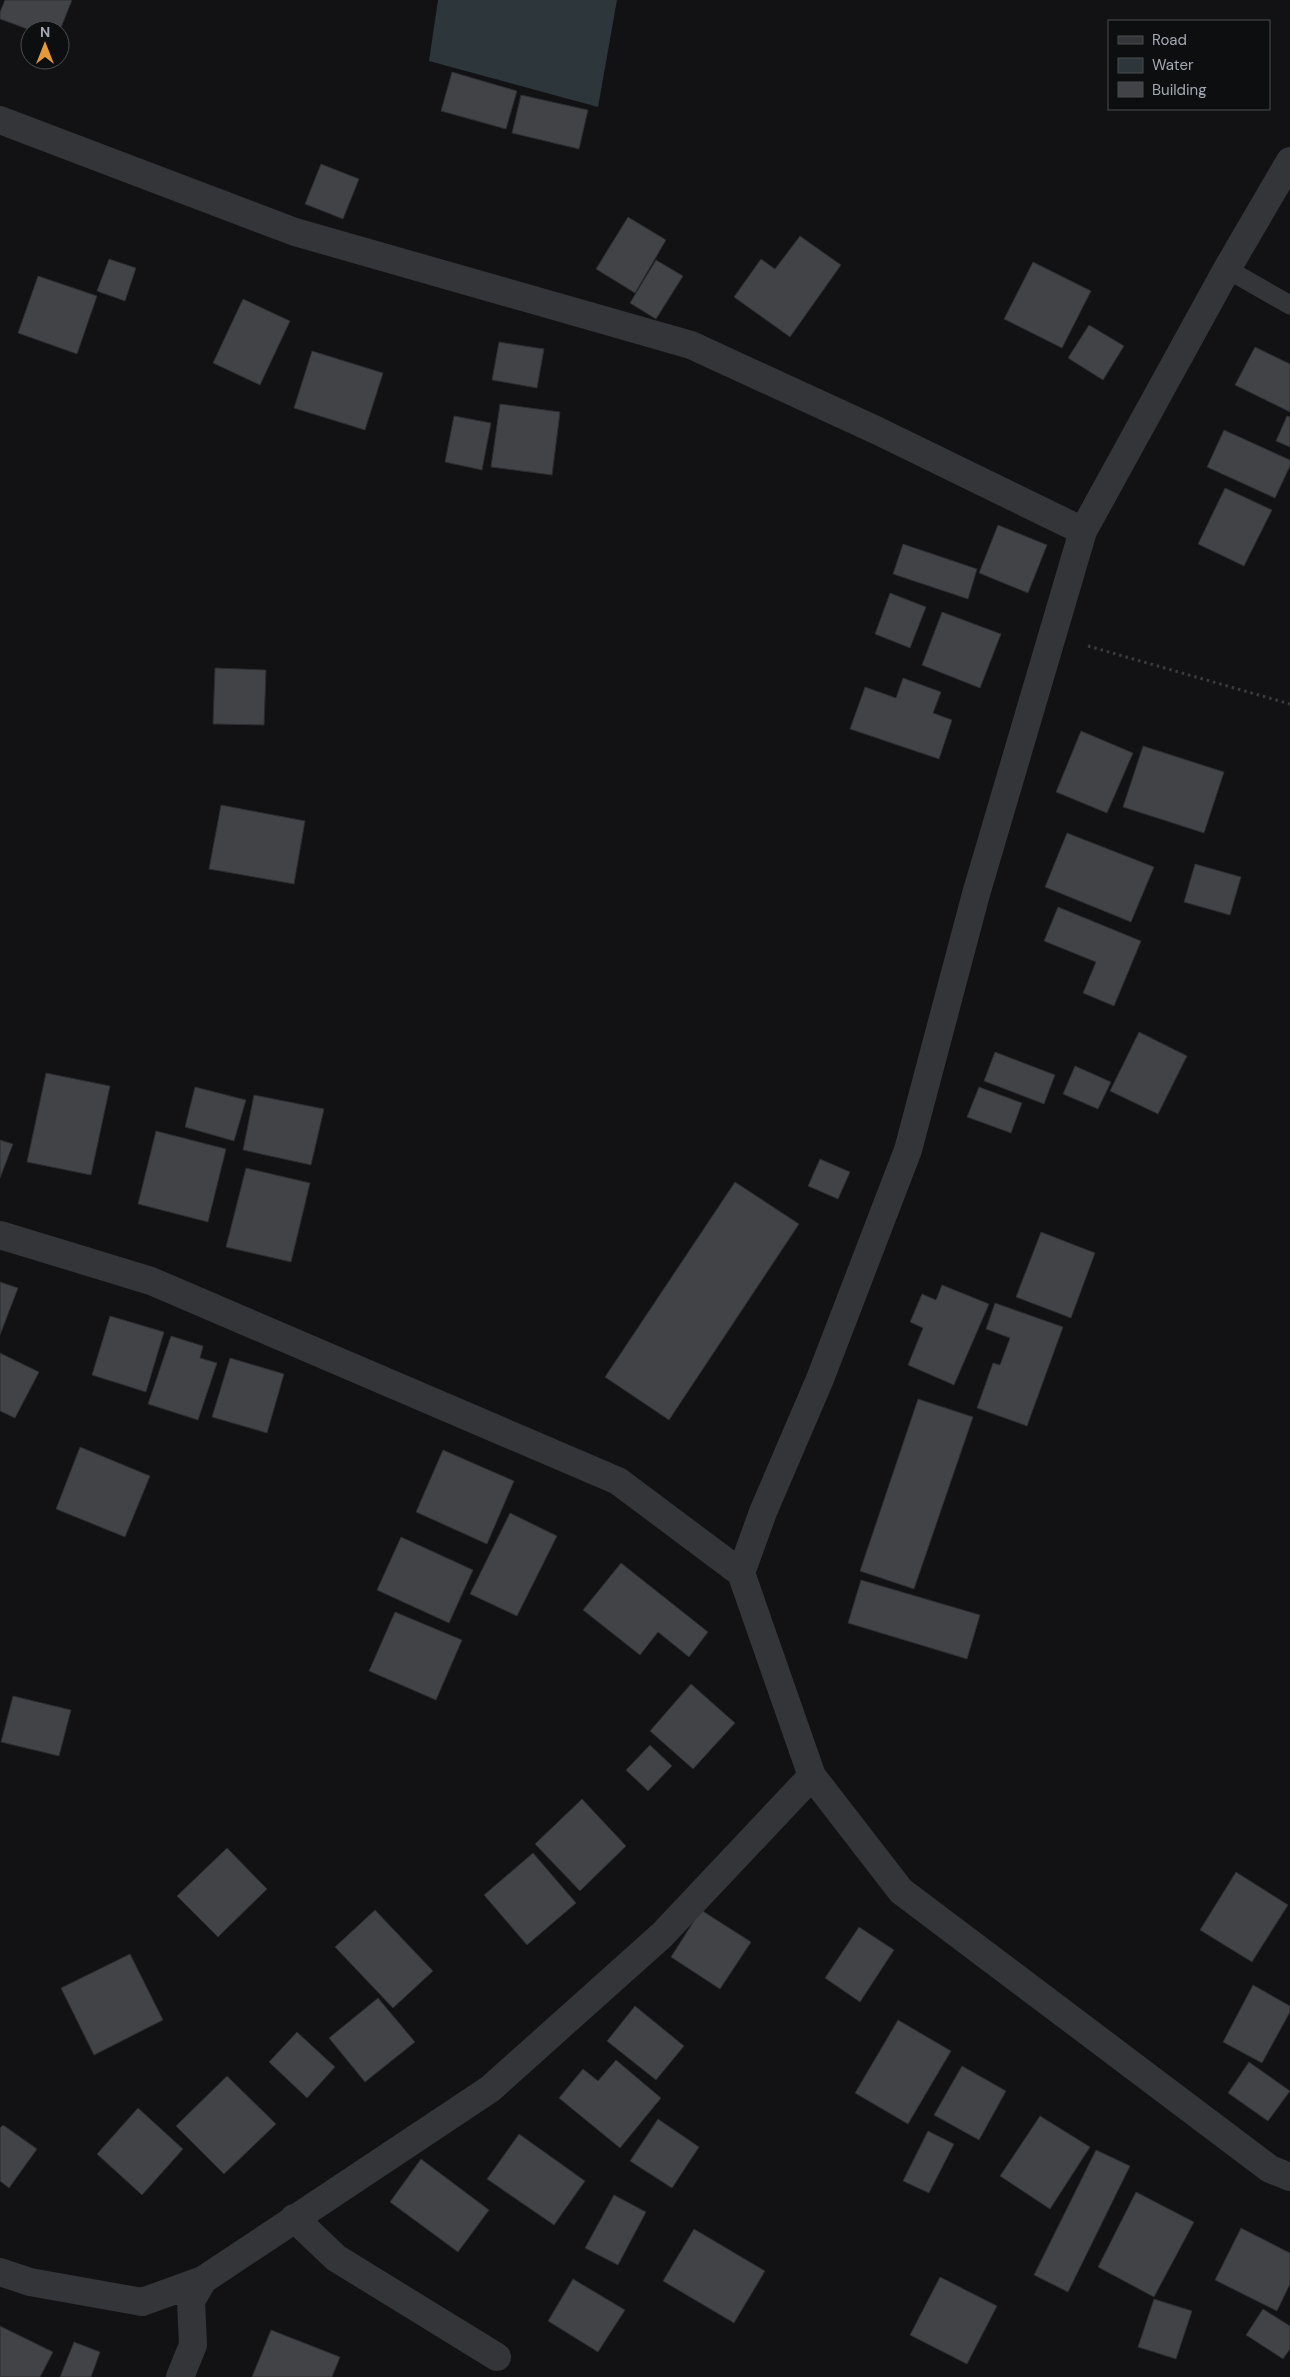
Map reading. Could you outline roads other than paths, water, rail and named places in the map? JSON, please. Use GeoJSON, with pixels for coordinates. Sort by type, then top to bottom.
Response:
{"type":"FeatureCollection","features":[{"type":"Feature","properties":{"kind":"street"},"geometry":{"type":"LineString","coordinates":[[0,120],[295,232],[691,345],[878,431],[1083,531]]}},
{"type":"Feature","properties":{"kind":"street"},"geometry":{"type":"LineString","coordinates":[[741,1573],[763,1512],[820,1380],[908,1150],[976,894],[1083,531],[1227,269],[1290,161]]}},
{"type":"Feature","properties":{"kind":"street"},"geometry":{"type":"LineString","coordinates":[[0,1235],[151,1281],[618,1481],[741,1573],[812,1776],[901,1891],[1270,2168],[1290,2177]]}},
{"type":"Feature","properties":{"kind":"street"},"geometry":{"type":"LineString","coordinates":[[0,2272],[30,2282],[142,2302],[203,2280],[490,2089],[662,1934],[812,1776]]}},
{"type":"Feature","properties":{"kind":"street"},"geometry":{"type":"LineString","coordinates":[[294,2218],[336,2258],[497,2357]]}},
{"type":"Feature","properties":{"kind":"street"},"geometry":{"type":"LineString","coordinates":[[180,2377],[193,2345],[191,2301],[203,2280]]}},
{"type":"Feature","properties":{"kind":"lane"},"geometry":{"type":"LineString","coordinates":[[1227,269],[1290,305]]}},
{"type":"Feature","properties":{"kind":"water"},"geometry":{"type":"Polygon","coordinates":[[[438,0],[617,0],[598,107],[429,61],[438,0]]]}}]}
